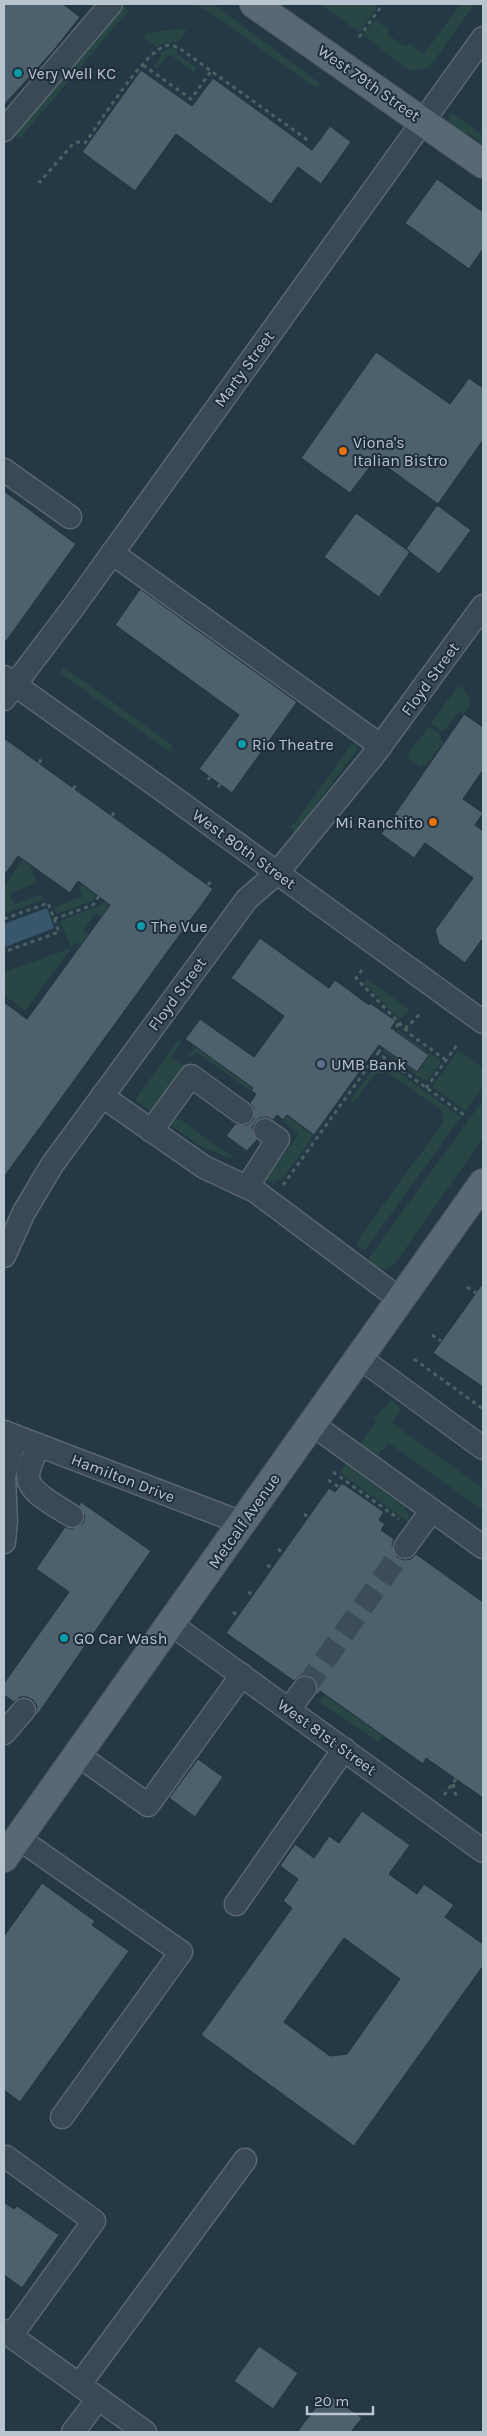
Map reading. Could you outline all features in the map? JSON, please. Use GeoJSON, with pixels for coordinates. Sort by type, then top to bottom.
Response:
{"type":"FeatureCollection","features":[{"type":"Feature","properties":{"kind":"main road","name":"West 79th Street"},"geometry":{"type":"LineString","coordinates":[[254,4],[422,119],[483,164]]}},
{"type":"Feature","properties":{"kind":"main road","name":"Metcalf Avenue"},"geometry":{"type":"LineString","coordinates":[[11,1848],[483,1183]]}},
{"type":"Feature","properties":{"kind":"street"},"geometry":{"type":"LineString","coordinates":[[4,130],[111,4]]}},
{"type":"Feature","properties":{"kind":"street","name":"Marty Street"},"geometry":{"type":"LineString","coordinates":[[7,687],[112,553],[422,119],[483,38]]}},
{"type":"Feature","properties":{"kind":"street"},"geometry":{"type":"LineString","coordinates":[[4,470],[70,517]]}},
{"type":"Feature","properties":{"kind":"street"},"geometry":{"type":"LineString","coordinates":[[112,553],[381,746]]}},
{"type":"Feature","properties":{"kind":"street","name":"Floyd Street"},"geometry":{"type":"LineString","coordinates":[[4,1256],[24,1212],[52,1165],[247,899],[277,873],[381,746],[483,606]]}},
{"type":"Feature","properties":{"kind":"street","name":"West 80th Street"},"geometry":{"type":"LineString","coordinates":[[7,687],[277,873],[483,1022]]}},
{"type":"Feature","properties":{"kind":"street"},"geometry":{"type":"LineString","coordinates":[[151,1131],[191,1076],[242,1113]]}},
{"type":"Feature","properties":{"kind":"street"},"geometry":{"type":"LineString","coordinates":[[102,1096],[204,1167],[246,1187],[285,1212],[401,1300]]}},
{"type":"Feature","properties":{"kind":"street"},"geometry":{"type":"LineString","coordinates":[[246,1187],[278,1139],[265,1130]]}},
{"type":"Feature","properties":{"kind":"street"},"geometry":{"type":"LineString","coordinates":[[360,1358],[483,1448]]}},
{"type":"Feature","properties":{"kind":"street"},"geometry":{"type":"LineString","coordinates":[[312,1424],[483,1547]]}},
{"type":"Feature","properties":{"kind":"street"},"geometry":{"type":"LineString","coordinates":[[4,1542],[6,1521],[4,1476],[10,1435]]}},
{"type":"Feature","properties":{"kind":"street","name":"Hamilton Drive"},"geometry":{"type":"LineString","coordinates":[[10,1435],[242,1523]]}},
{"type":"Feature","properties":{"kind":"street"},"geometry":{"type":"LineString","coordinates":[[39,1445],[29,1470],[28,1482],[34,1490],[72,1516]]}},
{"type":"Feature","properties":{"kind":"street"},"geometry":{"type":"LineString","coordinates":[[405,1547],[432,1510]]}},
{"type":"Feature","properties":{"kind":"street","name":"West 81st Street"},"geometry":{"type":"LineString","coordinates":[[171,1624],[483,1850]]}},
{"type":"Feature","properties":{"kind":"street"},"geometry":{"type":"LineString","coordinates":[[78,1754],[148,1805],[242,1675]]}},
{"type":"Feature","properties":{"kind":"street"},"geometry":{"type":"LineString","coordinates":[[290,1709],[305,1688]]}},
{"type":"Feature","properties":{"kind":"street"},"geometry":{"type":"LineString","coordinates":[[4,1733],[24,1710]]}},
{"type":"Feature","properties":{"kind":"street"},"geometry":{"type":"LineString","coordinates":[[236,1904],[344,1749]]}},
{"type":"Feature","properties":{"kind":"street"},"geometry":{"type":"LineString","coordinates":[[11,1848],[181,1952],[62,2117]]}},
{"type":"Feature","properties":{"kind":"street"},"geometry":{"type":"LineString","coordinates":[[6,2157],[94,2221],[7,2334],[144,2432]]}},
{"type":"Feature","properties":{"kind":"street"},"geometry":{"type":"LineString","coordinates":[[79,2385],[245,2160]]}},
{"type":"Feature","properties":{"kind":"street"},"geometry":{"type":"LineString","coordinates":[[73,2432],[98,2399]]}},
{"type":"Feature","properties":{"kind":"path"},"geometry":{"type":"LineString","coordinates":[[359,37],[381,5]]}},
{"type":"Feature","properties":{"kind":"path"},"geometry":{"type":"LineString","coordinates":[[38,181],[40,182],[72,145],[77,142],[85,143],[143,65],[158,50],[170,45],[179,48],[309,141]]}},
{"type":"Feature","properties":{"kind":"path"},"geometry":{"type":"LineString","coordinates":[[143,65],[191,99],[211,71]]}},
{"type":"Feature","properties":{"kind":"path"},"geometry":{"type":"LineString","coordinates":[[38,764],[42,758]]}},
{"type":"Feature","properties":{"kind":"path"},"geometry":{"type":"LineString","coordinates":[[73,789],[77,784]]}},
{"type":"Feature","properties":{"kind":"path"},"geometry":{"type":"LineString","coordinates":[[112,816],[115,811]]}},
{"type":"Feature","properties":{"kind":"path"},"geometry":{"type":"LineString","coordinates":[[208,885],[211,880]]}},
{"type":"Feature","properties":{"kind":"path"},"geometry":{"type":"LineString","coordinates":[[54,919],[93,905],[99,896]]}},
{"type":"Feature","properties":{"kind":"path"},"geometry":{"type":"LineString","coordinates":[[4,919],[48,903],[59,932],[4,952]]}},
{"type":"Feature","properties":{"kind":"path"},"geometry":{"type":"LineString","coordinates":[[362,970],[356,978],[405,1029],[446,1060]]}},
{"type":"Feature","properties":{"kind":"path"},"geometry":{"type":"LineString","coordinates":[[405,1029],[420,1014]]}},
{"type":"Feature","properties":{"kind":"path"},"geometry":{"type":"LineString","coordinates":[[278,1192],[399,1023]]}},
{"type":"Feature","properties":{"kind":"path"},"geometry":{"type":"LineString","coordinates":[[426,1088],[457,1045]]}},
{"type":"Feature","properties":{"kind":"path"},"geometry":{"type":"LineString","coordinates":[[378,1053],[467,1117]]}},
{"type":"Feature","properties":{"kind":"path"},"geometry":{"type":"LineString","coordinates":[[467,1286],[476,1293]]}},
{"type":"Feature","properties":{"kind":"path"},"geometry":{"type":"LineString","coordinates":[[432,1335],[441,1342]]}},
{"type":"Feature","properties":{"kind":"path"},"geometry":{"type":"LineString","coordinates":[[414,1359],[483,1409]]}},
{"type":"Feature","properties":{"kind":"path"},"geometry":{"type":"LineString","coordinates":[[333,1472],[403,1523]]}},
{"type":"Feature","properties":{"kind":"path"},"geometry":{"type":"LineString","coordinates":[[328,1480],[339,1487]]}},
{"type":"Feature","properties":{"kind":"path"},"geometry":{"type":"LineString","coordinates":[[304,1514],[308,1517]]}},
{"type":"Feature","properties":{"kind":"path"},"geometry":{"type":"LineString","coordinates":[[278,1549],[283,1553]]}},
{"type":"Feature","properties":{"kind":"path"},"geometry":{"type":"LineString","coordinates":[[267,1565],[272,1568]]}},
{"type":"Feature","properties":{"kind":"path"},"geometry":{"type":"LineString","coordinates":[[248,1592],[253,1595]]}},
{"type":"Feature","properties":{"kind":"path"},"geometry":{"type":"LineString","coordinates":[[232,1612],[238,1616]]}},
{"type":"Feature","properties":{"kind":"path"},"geometry":{"type":"LineString","coordinates":[[444,1796],[456,1779]]}},
{"type":"Feature","properties":{"kind":"path"},"geometry":{"type":"LineString","coordinates":[[453,1783],[456,1796]]}},
{"type":"Feature","properties":{"kind":"green space"},"geometry":{"type":"Polygon","coordinates":[[[195,4],[213,4],[321,84],[314,87],[195,4]]]}},
{"type":"Feature","properties":{"kind":"green space"},"geometry":{"type":"Polygon","coordinates":[[[320,4],[373,4],[377,7],[359,32],[320,4]]]}},
{"type":"Feature","properties":{"kind":"green space"},"geometry":{"type":"Polygon","coordinates":[[[460,4],[475,4],[429,68],[412,71],[404,67],[363,35],[375,20],[390,30],[387,34],[406,47],[409,43],[424,54],[460,4]]]}},
{"type":"Feature","properties":{"kind":"green space"},"geometry":{"type":"Polygon","coordinates":[[[122,5],[130,12],[123,17],[21,137],[14,137],[122,5]]]}},
{"type":"Feature","properties":{"kind":"green space"},"geometry":{"type":"Polygon","coordinates":[[[184,28],[186,31],[178,42],[166,42],[156,47],[143,37],[147,33],[184,28]]]}},
{"type":"Feature","properties":{"kind":"green space"},"geometry":{"type":"Polygon","coordinates":[[[169,48],[177,49],[177,54],[197,68],[194,72],[171,55],[166,57],[157,69],[154,66],[161,56],[159,53],[169,48]]]}},
{"type":"Feature","properties":{"kind":"green space"},"geometry":{"type":"Polygon","coordinates":[[[449,113],[457,116],[483,136],[483,144],[469,134],[460,135],[450,124],[449,113]]]}},
{"type":"Feature","properties":{"kind":"green space"},"geometry":{"type":"Polygon","coordinates":[[[64,667],[171,744],[172,751],[167,750],[60,673],[64,667]]]}},
{"type":"Feature","properties":{"kind":"green space"},"geometry":{"type":"Polygon","coordinates":[[[458,686],[466,691],[469,698],[469,706],[464,714],[459,712],[443,732],[431,723],[458,686]]]}},
{"type":"Feature","properties":{"kind":"green space"},"geometry":{"type":"Polygon","coordinates":[[[429,726],[441,735],[439,738],[444,742],[426,766],[423,764],[420,767],[406,757],[429,726]]]}},
{"type":"Feature","properties":{"kind":"green space"},"geometry":{"type":"Polygon","coordinates":[[[351,745],[358,745],[356,751],[296,832],[291,828],[291,825],[295,823],[351,745]]]}},
{"type":"Feature","properties":{"kind":"green space"},"geometry":{"type":"Polygon","coordinates":[[[28,853],[36,864],[30,866],[37,883],[10,893],[14,904],[41,895],[43,900],[4,914],[4,886],[28,853]]]}},
{"type":"Feature","properties":{"kind":"green space"},"geometry":{"type":"Polygon","coordinates":[[[83,885],[97,895],[92,901],[57,914],[54,907],[82,896],[78,887],[83,885]]]}},
{"type":"Feature","properties":{"kind":"green space"},"geometry":{"type":"Polygon","coordinates":[[[105,900],[110,905],[102,916],[96,913],[83,931],[88,935],[81,945],[76,942],[25,1011],[4,995],[4,972],[71,948],[60,921],[102,904],[105,900]]]}},
{"type":"Feature","properties":{"kind":"green space"},"geometry":{"type":"Polygon","coordinates":[[[366,978],[410,1010],[400,1019],[398,1018],[364,983],[366,978]]]}},
{"type":"Feature","properties":{"kind":"green space"},"geometry":{"type":"Polygon","coordinates":[[[398,1030],[441,1061],[426,1082],[383,1051],[384,1048],[418,1072],[429,1055],[396,1032],[398,1030]]]}},
{"type":"Feature","properties":{"kind":"green space"},"geometry":{"type":"Polygon","coordinates":[[[178,1040],[181,1042],[171,1057],[182,1065],[183,1063],[186,1065],[152,1112],[135,1100],[178,1040]]]}},
{"type":"Feature","properties":{"kind":"green space"},"geometry":{"type":"Polygon","coordinates":[[[196,1047],[253,1088],[251,1091],[196,1052],[192,1057],[189,1056],[196,1047]]]}},
{"type":"Feature","properties":{"kind":"green space"},"geometry":{"type":"Polygon","coordinates":[[[458,1050],[483,1068],[483,1087],[466,1111],[432,1087],[458,1050]]]}},
{"type":"Feature","properties":{"kind":"green space"},"geometry":{"type":"Polygon","coordinates":[[[380,1059],[461,1117],[365,1250],[357,1245],[359,1238],[442,1124],[443,1119],[442,1113],[437,1107],[386,1072],[375,1074],[354,1102],[350,1101],[380,1059]]]}},
{"type":"Feature","properties":{"kind":"green space"},"geometry":{"type":"Polygon","coordinates":[[[483,1100],[483,1138],[394,1265],[388,1269],[381,1269],[375,1266],[368,1261],[371,1255],[483,1100]]]}},
{"type":"Feature","properties":{"kind":"green space"},"geometry":{"type":"Polygon","coordinates":[[[287,1115],[314,1135],[281,1181],[277,1179],[274,1184],[267,1179],[298,1134],[283,1121],[287,1115]]]}},
{"type":"Feature","properties":{"kind":"green space"},"geometry":{"type":"Polygon","coordinates":[[[172,1118],[181,1120],[237,1160],[201,1147],[167,1122],[172,1118]]]}},
{"type":"Feature","properties":{"kind":"green space"},"geometry":{"type":"Polygon","coordinates":[[[391,1400],[401,1408],[392,1423],[483,1488],[483,1511],[389,1443],[377,1455],[359,1445],[376,1421],[371,1417],[377,1416],[391,1400]]]}},
{"type":"Feature","properties":{"kind":"green space"},"geometry":{"type":"Polygon","coordinates":[[[345,1464],[404,1506],[409,1515],[408,1522],[339,1472],[345,1464]]]}},
{"type":"Feature","properties":{"kind":"green space"},"geometry":{"type":"Polygon","coordinates":[[[329,1688],[339,1705],[383,1736],[378,1742],[319,1702],[329,1688]]]}},
{"type":"Feature","properties":{"kind":"water"},"geometry":{"type":"Polygon","coordinates":[[[47,908],[54,928],[5,947],[4,924],[47,908]]]}},
{"type":"Feature","properties":{"kind":"building"},"geometry":{"type":"Polygon","coordinates":[[[4,4],[63,4],[80,17],[54,50],[4,105],[4,4]]]}},
{"type":"Feature","properties":{"kind":"building"},"geometry":{"type":"Polygon","coordinates":[[[141,70],[192,106],[213,78],[312,150],[330,126],[351,142],[321,184],[298,167],[271,204],[176,134],[135,191],[82,152],[141,70]]]}},
{"type":"Feature","properties":{"kind":"building"},"geometry":{"type":"Polygon","coordinates":[[[437,179],[483,212],[483,249],[469,269],[405,223],[437,179]]]}},
{"type":"Feature","properties":{"kind":"building"},"geometry":{"type":"Polygon","coordinates":[[[376,352],[450,404],[469,378],[483,388],[483,440],[438,504],[376,459],[350,493],[301,458],[376,352]]]}},
{"type":"Feature","properties":{"kind":"building"},"geometry":{"type":"Polygon","coordinates":[[[4,491],[76,544],[4,644],[4,491]]]}},
{"type":"Feature","properties":{"kind":"building"},"geometry":{"type":"Polygon","coordinates":[[[437,505],[471,530],[439,574],[406,549],[437,505]]]}},
{"type":"Feature","properties":{"kind":"building"},"geometry":{"type":"Polygon","coordinates":[[[356,513],[410,552],[379,597],[324,557],[356,513]]]}},
{"type":"Feature","properties":{"kind":"building"},"geometry":{"type":"Polygon","coordinates":[[[140,589],[297,702],[232,793],[199,769],[239,715],[115,625],[140,589]]]}},
{"type":"Feature","properties":{"kind":"building"},"geometry":{"type":"Polygon","coordinates":[[[464,714],[483,727],[483,770],[463,799],[483,813],[475,825],[483,831],[483,938],[465,963],[439,944],[435,930],[473,878],[425,843],[414,858],[381,834],[464,714]]]}},
{"type":"Feature","properties":{"kind":"building","name":"The Vue"},"geometry":{"type":"Polygon","coordinates":[[[4,738],[213,889],[4,1177],[4,1002],[27,1019],[110,905],[78,881],[70,893],[18,856],[4,876],[4,738]]]}},
{"type":"Feature","properties":{"kind":"building","name":"UMB Bank"},"geometry":{"type":"Polygon","coordinates":[[[260,938],[329,988],[335,980],[369,1005],[370,1003],[396,1021],[391,1028],[429,1055],[417,1072],[379,1045],[314,1135],[287,1115],[283,1120],[277,1115],[273,1120],[267,1117],[260,1118],[252,1128],[257,1140],[247,1151],[226,1136],[235,1124],[247,1125],[253,1120],[254,1108],[250,1103],[256,1094],[251,1091],[253,1088],[185,1039],[200,1019],[254,1057],[284,1016],[231,978],[260,938]]]}},
{"type":"Feature","properties":{"kind":"building"},"geometry":{"type":"Polygon","coordinates":[[[483,1283],[483,1387],[433,1353],[483,1283]]]}},
{"type":"Feature","properties":{"kind":"building"},"geometry":{"type":"Polygon","coordinates":[[[342,1483],[384,1512],[379,1520],[385,1524],[381,1530],[394,1539],[392,1546],[397,1557],[404,1560],[411,1559],[416,1554],[483,1602],[483,1798],[426,1758],[423,1764],[320,1691],[316,1697],[317,1683],[313,1677],[300,1676],[294,1681],[226,1633],[329,1488],[335,1492],[342,1483]]]}},
{"type":"Feature","properties":{"kind":"building","name":"GO Car Wash"},"geometry":{"type":"Polygon","coordinates":[[[81,1502],[151,1551],[35,1718],[37,1706],[33,1700],[27,1697],[20,1697],[14,1702],[4,1695],[4,1683],[69,1592],[36,1569],[65,1527],[72,1529],[83,1523],[85,1516],[79,1505],[81,1502]]]}},
{"type":"Feature","properties":{"kind":"building"},"geometry":{"type":"Polygon","coordinates":[[[198,1759],[223,1777],[195,1817],[169,1798],[198,1759]]]}},
{"type":"Feature","properties":{"kind":"building"},"geometry":{"type":"Polygon","coordinates":[[[362,1811],[410,1845],[389,1874],[417,1894],[424,1884],[454,1905],[445,1917],[483,1944],[483,1966],[354,2146],[201,2035],[292,1908],[283,1901],[298,1879],[280,1866],[295,1844],[314,1858],[329,1836],[339,1843],[362,1811]],[[344,1938],[284,2022],[330,2056],[347,2054],[400,1979],[344,1938]]]}},
{"type":"Feature","properties":{"kind":"building"},"geometry":{"type":"Polygon","coordinates":[[[42,1883],[95,1921],[92,1925],[129,1951],[20,2102],[4,2090],[4,1936],[42,1883]]]}},
{"type":"Feature","properties":{"kind":"building"},"geometry":{"type":"Polygon","coordinates":[[[4,2202],[14,2209],[17,2206],[59,2235],[22,2288],[4,2275],[4,2202]]]}},
{"type":"Feature","properties":{"kind":"building"},"geometry":{"type":"Polygon","coordinates":[[[259,2346],[298,2373],[273,2409],[234,2381],[259,2346]]]}},
{"type":"Feature","properties":{"kind":"building"},"geometry":{"type":"Polygon","coordinates":[[[327,2393],[362,2418],[351,2432],[297,2432],[327,2393]]]}},
{"type":"Feature","properties":{"kind":"tunnel"},"geometry":{"type":"LineString","coordinates":[[305,1688],[405,1547]]}},
{"type":"Feature","properties":{"kind":"place","name":"Very Well KC"},"geometry":{"type":"Point","coordinates":[18,73]}},
{"type":"Feature","properties":{"kind":"place","name":"Viona's Italian Bistro"},"geometry":{"type":"Point","coordinates":[343,451]}},
{"type":"Feature","properties":{"kind":"place","name":"Rio Theatre"},"geometry":{"type":"Point","coordinates":[242,744]}},
{"type":"Feature","properties":{"kind":"place","name":"Mi Ranchito"},"geometry":{"type":"Point","coordinates":[433,822]}},
{"type":"Feature","properties":{"kind":"place","name":"The Vue"},"geometry":{"type":"Point","coordinates":[141,926]}},
{"type":"Feature","properties":{"kind":"place","name":"UMB Bank"},"geometry":{"type":"Point","coordinates":[321,1064]}},
{"type":"Feature","properties":{"kind":"place","name":"GO Car Wash"},"geometry":{"type":"Point","coordinates":[64,1638]}}]}
